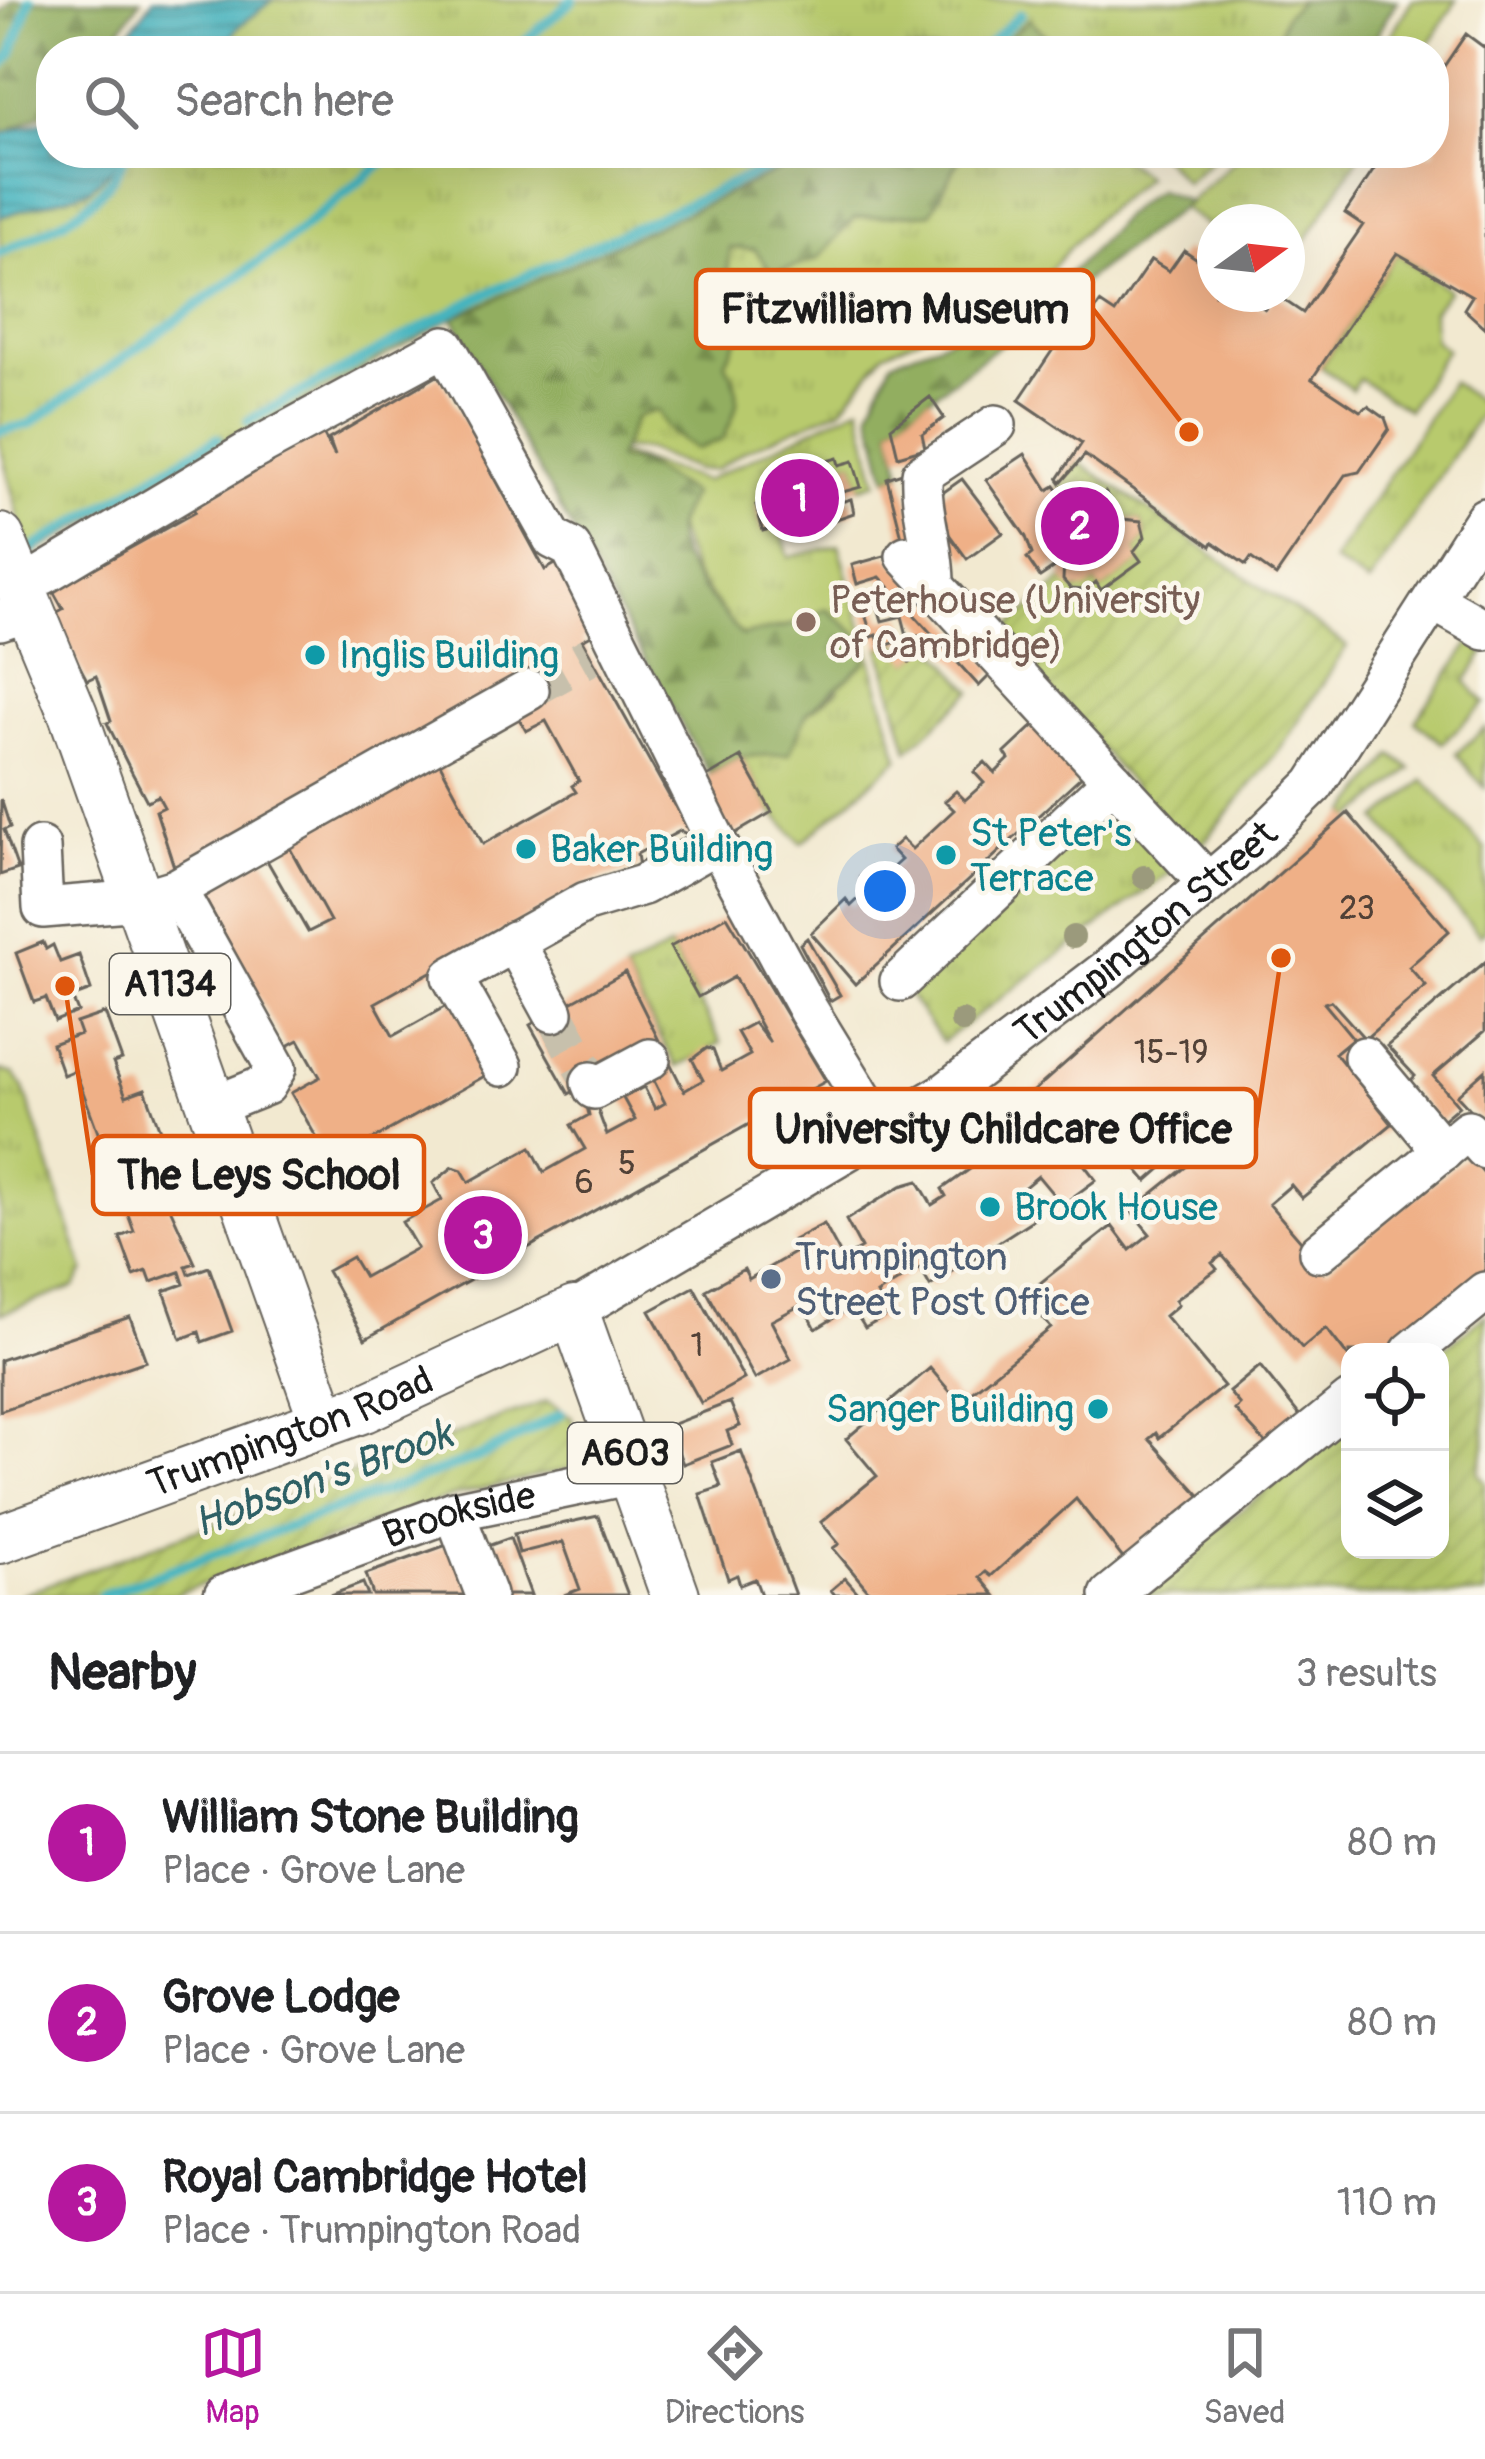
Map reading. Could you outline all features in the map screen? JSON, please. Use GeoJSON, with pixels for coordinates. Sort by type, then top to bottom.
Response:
{"type":"FeatureCollection","features":[{"type":"Feature","properties":{"kind":"main road","name":"A1134"},"geometry":{"type":"LineString","coordinates":[[0,538],[74,714],[158,894],[214,1106],[324,1422]]}},
{"type":"Feature","properties":{"kind":"main road","name":"Trumpington Road"},"geometry":{"type":"LineString","coordinates":[[0,1539],[324,1422],[574,1311]]}},
{"type":"Feature","properties":{"kind":"main road","name":"A603"},"geometry":{"type":"LineString","coordinates":[[574,1311],[675,1595]]}},
{"type":"Feature","properties":{"kind":"street"},"geometry":{"type":"LineString","coordinates":[[24,601],[247,453],[445,346],[553,539],[571,548],[606,648],[882,1131]]}},
{"type":"Feature","properties":{"kind":"street"},"geometry":{"type":"LineString","coordinates":[[934,586],[935,561],[920,506],[922,474],[996,425]]}},
{"type":"Feature","properties":{"kind":"street","name":"Trumpington Street"},"geometry":{"type":"LineString","coordinates":[[574,1311],[882,1131],[1004,1050],[1207,882],[1314,785],[1485,518]]}},
{"type":"Feature","properties":{"kind":"street"},"geometry":{"type":"LineString","coordinates":[[906,556],[1207,882]]}},
{"type":"Feature","properties":{"kind":"street"},"geometry":{"type":"LineString","coordinates":[[1434,601],[1485,630]]}},
{"type":"Feature","properties":{"kind":"street"},"geometry":{"type":"LineString","coordinates":[[40,848],[43,908],[158,894],[529,690]]}},
{"type":"Feature","properties":{"kind":"street"},"geometry":{"type":"LineString","coordinates":[[900,981],[1113,780]]}},
{"type":"Feature","properties":{"kind":"street"},"geometry":{"type":"LineString","coordinates":[[502,1066],[452,976],[586,902],[643,885],[717,844]]}},
{"type":"Feature","properties":{"kind":"street"},"geometry":{"type":"LineString","coordinates":[[158,894],[276,1068],[266,1085],[214,1106]]}},
{"type":"Feature","properties":{"kind":"street"},"geometry":{"type":"LineString","coordinates":[[514,941],[553,1012]]}},
{"type":"Feature","properties":{"kind":"street"},"geometry":{"type":"LineString","coordinates":[[1364,1057],[1443,1151]]}},
{"type":"Feature","properties":{"kind":"street"},"geometry":{"type":"LineString","coordinates":[[591,1082],[595,1089],[650,1059]]}},
{"type":"Feature","properties":{"kind":"street"},"geometry":{"type":"LineString","coordinates":[[1319,1252],[1468,1130],[1485,1149]]}},
{"type":"Feature","properties":{"kind":"street"},"geometry":{"type":"LineString","coordinates":[[1423,1343],[1485,1292]]}},
{"type":"Feature","properties":{"kind":"street"},"geometry":{"type":"LineString","coordinates":[[1110,1595],[1341,1408]]}},
{"type":"Feature","properties":{"kind":"street","name":"Brookside"},"geometry":{"type":"LineString","coordinates":[[228,1595],[454,1511],[633,1474]]}},
{"type":"Feature","properties":{"kind":"street"},"geometry":{"type":"LineString","coordinates":[[454,1511],[486,1595]]}},
{"type":"Feature","properties":{"kind":"green space"},"geometry":{"type":"Polygon","coordinates":[[[13,0],[141,0],[115,36],[36,36],[36,117],[6,133],[0,129],[0,14],[13,0]]]}},
{"type":"Feature","properties":{"kind":"green space"},"geometry":{"type":"Polygon","coordinates":[[[273,0],[1397,0],[1376,36],[1046,36],[1029,20],[1010,36],[233,36],[273,0]]]}},
{"type":"Feature","properties":{"kind":"green space"},"geometry":{"type":"Polygon","coordinates":[[[1301,0],[1397,0],[1376,36],[1278,36],[1285,15],[1301,0]]]}},
{"type":"Feature","properties":{"kind":"green space"},"geometry":{"type":"Polygon","coordinates":[[[1412,0],[1457,0],[1434,36],[1390,36],[1412,0]]]}},
{"type":"Feature","properties":{"kind":"green space"},"geometry":{"type":"Polygon","coordinates":[[[1029,19],[1047,36],[1009,36],[1029,19]]]}},
{"type":"Feature","properties":{"kind":"green space"},"geometry":{"type":"Polygon","coordinates":[[[112,168],[785,168],[453,318],[29,556],[0,445],[0,217],[88,190],[112,168]]]}},
{"type":"Feature","properties":{"kind":"green space"},"geometry":{"type":"Polygon","coordinates":[[[785,168],[954,168],[931,213],[854,218],[818,259],[772,274],[755,249],[730,248],[727,282],[741,331],[725,363],[737,401],[722,440],[696,449],[670,432],[657,410],[636,417],[617,459],[641,463],[692,494],[676,529],[683,558],[741,636],[792,625],[827,609],[863,639],[866,662],[807,713],[789,754],[741,757],[710,775],[453,318],[785,168]]]}},
{"type":"Feature","properties":{"kind":"green space"},"geometry":{"type":"Polygon","coordinates":[[[954,168],[1135,168],[1146,177],[1094,220],[1049,271],[993,305],[884,353],[842,408],[744,451],[715,470],[696,470],[647,450],[622,449],[636,416],[698,384],[733,346],[741,331],[727,282],[730,247],[755,249],[842,230],[854,218],[931,212],[954,168]]]}},
{"type":"Feature","properties":{"kind":"green space"},"geometry":{"type":"Polygon","coordinates":[[[1172,168],[1202,168],[1185,183],[1172,168]]]}},
{"type":"Feature","properties":{"kind":"green space"},"geometry":{"type":"Polygon","coordinates":[[[1227,168],[1352,168],[1305,242],[1305,204],[1197,204],[1197,219],[1181,208],[1227,168]]]}},
{"type":"Feature","properties":{"kind":"green space"},"geometry":{"type":"Polygon","coordinates":[[[1158,190],[1189,202],[891,427],[902,473],[887,478],[870,411],[892,361],[984,323],[1049,288],[1081,263],[1132,208],[1158,190]]]}},
{"type":"Feature","properties":{"kind":"green space"},"geometry":{"type":"Polygon","coordinates":[[[1397,253],[1449,290],[1433,311],[1434,340],[1446,349],[1408,410],[1359,379],[1352,390],[1321,367],[1397,253]]]}},
{"type":"Feature","properties":{"kind":"green space"},"geometry":{"type":"Polygon","coordinates":[[[1451,382],[1485,406],[1369,584],[1333,561],[1451,382]]]}},
{"type":"Feature","properties":{"kind":"green space"},"geometry":{"type":"Polygon","coordinates":[[[860,406],[877,482],[861,487],[853,462],[839,465],[836,458],[799,469],[800,476],[785,480],[786,488],[771,493],[789,557],[839,545],[899,758],[802,843],[772,812],[741,757],[789,754],[807,713],[839,690],[827,609],[792,625],[741,636],[695,576],[676,526],[617,460],[619,454],[705,481],[860,406]]]}},
{"type":"Feature","properties":{"kind":"green space"},"geometry":{"type":"Polygon","coordinates":[[[1080,463],[1347,646],[1281,748],[1194,855],[1000,635],[1063,580],[1077,591],[1096,582],[1101,590],[1140,561],[1134,551],[1145,537],[1141,521],[1123,519],[1117,505],[1068,504],[1056,488],[1080,463]]]}},
{"type":"Feature","properties":{"kind":"green space"},"geometry":{"type":"Polygon","coordinates":[[[1472,641],[1484,653],[1466,681],[1485,703],[1442,743],[1415,721],[1472,641]]]}},
{"type":"Feature","properties":{"kind":"green space"},"geometry":{"type":"Polygon","coordinates":[[[898,642],[910,662],[932,644],[972,691],[908,750],[880,647],[898,642]]]}},
{"type":"Feature","properties":{"kind":"green space"},"geometry":{"type":"Polygon","coordinates":[[[1485,728],[1485,788],[1456,754],[1485,728]]]}},
{"type":"Feature","properties":{"kind":"green space"},"geometry":{"type":"Polygon","coordinates":[[[1392,755],[1411,769],[1353,819],[1348,813],[1392,755]]]}},
{"type":"Feature","properties":{"kind":"green space"},"geometry":{"type":"Polygon","coordinates":[[[1424,780],[1485,849],[1485,931],[1480,935],[1378,820],[1424,780]]]}},
{"type":"Feature","properties":{"kind":"green space"},"geometry":{"type":"Polygon","coordinates":[[[1119,797],[1180,865],[942,1042],[906,991],[1119,797]]]}},
{"type":"Feature","properties":{"kind":"green space"},"geometry":{"type":"Polygon","coordinates":[[[670,947],[721,1043],[677,1067],[625,972],[670,947]]]}},
{"type":"Feature","properties":{"kind":"green space"},"geometry":{"type":"Polygon","coordinates":[[[0,1070],[14,1074],[24,1089],[84,1271],[74,1287],[0,1314],[0,1070]]]}},
{"type":"Feature","properties":{"kind":"green space"},"geometry":{"type":"Polygon","coordinates":[[[1485,1315],[1485,1445],[1478,1473],[1485,1482],[1485,1595],[1135,1595],[1341,1430],[1341,1559],[1449,1559],[1449,1345],[1485,1315]]]}},
{"type":"Feature","properties":{"kind":"green space"},"geometry":{"type":"Polygon","coordinates":[[[547,1401],[571,1417],[585,1465],[453,1496],[172,1595],[20,1595],[547,1401]]]}},
{"type":"Feature","properties":{"kind":"water"},"geometry":{"type":"Polygon","coordinates":[[[153,0],[273,0],[232,36],[126,36],[153,0]]]}},
{"type":"Feature","properties":{"kind":"water"},"geometry":{"type":"Polygon","coordinates":[[[36,123],[36,168],[113,168],[89,190],[0,217],[0,135],[36,123]]]}},
{"type":"Feature","properties":{"kind":"building"},"geometry":{"type":"Polygon","coordinates":[[[1466,34],[1485,48],[1485,328],[1464,309],[1472,296],[1397,253],[1312,379],[1360,411],[1368,406],[1385,418],[1389,429],[1359,472],[1345,475],[1276,576],[1251,558],[1246,565],[1213,542],[1211,546],[1085,455],[1061,483],[1058,479],[1082,443],[1019,400],[1060,339],[1070,346],[1100,303],[1115,313],[1151,260],[1169,271],[1184,250],[1197,259],[1197,312],[1303,313],[1363,225],[1345,213],[1375,168],[1449,168],[1449,59],[1466,34]]]}},
{"type":"Feature","properties":{"kind":"building"},"geometry":{"type":"Polygon","coordinates":[[[439,375],[545,570],[566,558],[604,628],[582,640],[674,805],[681,800],[694,824],[692,836],[680,831],[637,854],[639,867],[593,881],[375,1003],[393,1036],[457,1000],[497,1069],[331,1163],[291,1093],[320,1077],[299,1040],[286,1047],[201,891],[265,857],[308,932],[330,921],[287,843],[438,760],[483,844],[576,792],[572,786],[579,781],[546,721],[526,731],[517,715],[175,870],[156,811],[164,807],[158,796],[147,801],[128,765],[107,723],[111,721],[96,676],[87,680],[52,615],[63,609],[53,591],[195,512],[192,505],[322,432],[335,456],[329,439],[439,375]]]}},
{"type":"Feature","properties":{"kind":"building"},"geometry":{"type":"Polygon","coordinates":[[[930,397],[944,418],[922,434],[925,448],[898,456],[891,427],[930,397]]]}},
{"type":"Feature","properties":{"kind":"building"},"geometry":{"type":"Polygon","coordinates":[[[1025,454],[1048,490],[1055,486],[1068,504],[1075,499],[1089,502],[1105,492],[1123,519],[1141,521],[1145,537],[1134,551],[1141,561],[1101,590],[1096,582],[1086,590],[1071,589],[1063,580],[1064,561],[1040,577],[1027,558],[1032,554],[1026,537],[986,480],[1025,454]]]}},
{"type":"Feature","properties":{"kind":"building"},"geometry":{"type":"Polygon","coordinates":[[[837,458],[839,465],[853,461],[861,487],[828,496],[831,505],[851,499],[854,513],[784,537],[781,526],[763,531],[756,505],[786,488],[784,480],[800,476],[798,469],[837,458]]]}},
{"type":"Feature","properties":{"kind":"building"},"geometry":{"type":"Polygon","coordinates":[[[902,473],[920,545],[903,541],[887,478],[902,473]]]}},
{"type":"Feature","properties":{"kind":"building"},"geometry":{"type":"Polygon","coordinates":[[[962,479],[1003,533],[967,559],[927,504],[962,479]]]}},
{"type":"Feature","properties":{"kind":"building"},"geometry":{"type":"Polygon","coordinates":[[[888,555],[995,670],[979,686],[880,577],[857,584],[852,565],[888,555]]]}},
{"type":"Feature","properties":{"kind":"building"},"geometry":{"type":"Polygon","coordinates":[[[875,597],[882,621],[902,616],[908,639],[880,647],[877,635],[872,637],[861,601],[875,597]]]}},
{"type":"Feature","properties":{"kind":"building"},"geometry":{"type":"Polygon","coordinates":[[[918,636],[928,648],[910,663],[900,652],[918,636]]]}},
{"type":"Feature","properties":{"kind":"building","name":"St Peter's Terrace"},"geometry":{"type":"Polygon","coordinates":[[[1040,720],[1087,771],[855,984],[811,933],[846,899],[851,906],[870,888],[860,877],[871,867],[881,878],[901,860],[891,849],[902,839],[912,849],[954,810],[945,801],[956,791],[965,800],[984,783],[974,772],[985,762],[995,773],[1009,759],[1005,753],[1040,720]]]}},
{"type":"Feature","properties":{"kind":"building"},"geometry":{"type":"Polygon","coordinates":[[[741,757],[772,812],[731,836],[700,781],[741,757]]]}},
{"type":"Feature","properties":{"kind":"building"},"geometry":{"type":"Polygon","coordinates":[[[1,799],[10,827],[4,830],[18,869],[0,875],[1,799]]]}},
{"type":"Feature","properties":{"kind":"building"},"geometry":{"type":"Polygon","coordinates":[[[1348,813],[1449,931],[1409,967],[1426,986],[1365,1039],[1331,1001],[1324,1003],[1353,1038],[1335,1053],[1392,1124],[1302,1198],[1291,1185],[1269,1204],[1326,1270],[1467,1155],[1485,1175],[1485,1280],[1406,1343],[1341,1343],[1341,1347],[1326,1328],[1302,1348],[1222,1255],[1212,1263],[1217,1269],[1175,1300],[1178,1305],[1165,1316],[1224,1386],[1159,1438],[1156,1433],[1149,1439],[1207,1503],[1125,1561],[1076,1499],[991,1576],[986,1572],[980,1577],[995,1595],[872,1595],[833,1548],[839,1544],[821,1522],[877,1476],[846,1439],[930,1368],[959,1402],[1051,1328],[1025,1295],[1112,1226],[1130,1250],[1150,1234],[1131,1211],[1213,1145],[1203,1132],[1147,1181],[1098,1124],[1072,1149],[1096,1180],[1062,1205],[1038,1176],[1016,1194],[1034,1219],[930,1286],[920,1268],[877,1294],[888,1315],[865,1328],[852,1307],[816,1329],[803,1304],[771,1321],[791,1359],[755,1379],[706,1290],[744,1269],[749,1279],[799,1250],[793,1240],[824,1224],[843,1259],[861,1248],[846,1220],[901,1186],[918,1181],[932,1205],[946,1196],[942,1189],[987,1157],[975,1143],[1348,813]]]}},
{"type":"Feature","properties":{"kind":"building"},"geometry":{"type":"Polygon","coordinates":[[[727,916],[826,1081],[365,1339],[327,1271],[352,1257],[364,1277],[417,1248],[402,1222],[442,1200],[433,1183],[453,1167],[462,1170],[469,1182],[531,1147],[544,1172],[585,1149],[571,1125],[589,1115],[582,1086],[569,1094],[530,1025],[625,972],[684,1091],[703,1080],[692,1059],[707,1048],[713,1050],[721,1071],[750,1055],[737,1032],[754,1023],[770,1043],[734,977],[698,997],[670,947],[727,916]],[[653,1079],[588,1084],[607,1135],[635,1120],[623,1098],[644,1087],[655,1109],[665,1103],[653,1079]]]}},
{"type":"Feature","properties":{"kind":"building"},"geometry":{"type":"Polygon","coordinates":[[[807,938],[840,995],[830,1001],[800,944],[807,938]]]}},
{"type":"Feature","properties":{"kind":"building"},"geometry":{"type":"Polygon","coordinates":[[[43,942],[46,949],[53,945],[60,962],[79,955],[91,990],[72,997],[78,1012],[55,1021],[46,998],[34,1002],[16,953],[43,942]]]}},
{"type":"Feature","properties":{"kind":"building"},"geometry":{"type":"Polygon","coordinates":[[[1485,962],[1485,1031],[1433,1076],[1459,1106],[1440,1122],[1407,1084],[1415,1076],[1387,1046],[1485,962]]]}},
{"type":"Feature","properties":{"kind":"building"},"geometry":{"type":"Polygon","coordinates":[[[105,1013],[122,1060],[113,1063],[126,1096],[145,1089],[179,1182],[161,1188],[195,1263],[186,1266],[189,1274],[209,1267],[232,1331],[202,1342],[199,1332],[181,1339],[164,1291],[184,1284],[180,1272],[151,1282],[147,1271],[134,1276],[120,1237],[134,1231],[75,1070],[63,1075],[52,1044],[80,1034],[76,1023],[105,1013]]]}},
{"type":"Feature","properties":{"kind":"building"},"geometry":{"type":"Polygon","coordinates":[[[1485,1070],[1485,1125],[1457,1095],[1485,1070]]]}},
{"type":"Feature","properties":{"kind":"building"},"geometry":{"type":"Polygon","coordinates":[[[694,1287],[744,1379],[701,1403],[650,1311],[694,1287]]]}},
{"type":"Feature","properties":{"kind":"building"},"geometry":{"type":"Polygon","coordinates":[[[130,1317],[146,1361],[0,1411],[0,1360],[130,1317]]]}},
{"type":"Feature","properties":{"kind":"building"},"geometry":{"type":"Polygon","coordinates":[[[1260,1366],[1305,1422],[1272,1450],[1235,1410],[1240,1405],[1229,1392],[1260,1366]]]}},
{"type":"Feature","properties":{"kind":"building"},"geometry":{"type":"Polygon","coordinates":[[[730,1402],[740,1426],[727,1431],[732,1445],[683,1464],[668,1426],[730,1402]]]}},
{"type":"Feature","properties":{"kind":"building"},"geometry":{"type":"Polygon","coordinates":[[[741,1451],[795,1595],[761,1595],[755,1579],[740,1585],[737,1575],[728,1579],[700,1494],[721,1487],[712,1462],[741,1451]]]}},
{"type":"Feature","properties":{"kind":"building"},"geometry":{"type":"Polygon","coordinates":[[[598,1516],[628,1595],[564,1595],[580,1589],[563,1542],[519,1553],[514,1534],[598,1516]]]}},
{"type":"Feature","properties":{"kind":"building"},"geometry":{"type":"Polygon","coordinates":[[[510,1538],[531,1595],[500,1595],[482,1548],[510,1538]]]}},
{"type":"Feature","properties":{"kind":"building"},"geometry":{"type":"Polygon","coordinates":[[[455,1542],[474,1595],[373,1595],[366,1574],[455,1542]]]}},
{"type":"Feature","properties":{"kind":"building"},"geometry":{"type":"Polygon","coordinates":[[[845,1578],[860,1595],[835,1595],[831,1590],[845,1578]]]}},
{"type":"Feature","properties":{"kind":"building"},"geometry":{"type":"Polygon","coordinates":[[[363,1583],[368,1595],[331,1595],[363,1583]]]}},
{"type":"Feature","properties":{"kind":"waterway"},"geometry":{"type":"LineString","coordinates":[[0,67],[12,53],[30,0]]}},
{"type":"Feature","properties":{"kind":"waterway"},"geometry":{"type":"LineString","coordinates":[[531,36],[573,0]]}},
{"type":"Feature","properties":{"kind":"waterway"},"geometry":{"type":"LineString","coordinates":[[998,36],[1021,14]]}},
{"type":"Feature","properties":{"kind":"waterway"},"geometry":{"type":"LineString","coordinates":[[0,253],[74,215],[118,168]]}},
{"type":"Feature","properties":{"kind":"waterway"},"geometry":{"type":"LineString","coordinates":[[0,431],[30,424],[281,246],[376,168]]}},
{"type":"Feature","properties":{"kind":"waterway"},"geometry":{"type":"LineString","coordinates":[[248,421],[482,296],[768,168]]}},
{"type":"Feature","properties":{"kind":"waterway"},"geometry":{"type":"LineString","coordinates":[[28,551],[218,438]]}},
{"type":"Feature","properties":{"kind":"waterway","name":"Hobson's Brook"},"geometry":{"type":"LineString","coordinates":[[102,1595],[484,1455],[561,1414]]}},
{"type":"Feature","properties":{"kind":"tunnel"},"geometry":{"type":"LineString","coordinates":[[529,690],[590,656]]}},
{"type":"Feature","properties":{"kind":"tunnel"},"geometry":{"type":"LineString","coordinates":[[553,1012],[591,1082]]}},
{"type":"Feature","properties":{"kind":"place","name":"Fitzwilliam Museum"},"geometry":{"type":"Point","coordinates":[1189,432]}},
{"type":"Feature","properties":{"kind":"place","name":"William Stone Building"},"geometry":{"type":"Point","coordinates":[800,498]}},
{"type":"Feature","properties":{"kind":"place","name":"Grove Lodge"},"geometry":{"type":"Point","coordinates":[1080,526]}},
{"type":"Feature","properties":{"kind":"place","name":"Peterhouse (University of Cambridge)"},"geometry":{"type":"Point","coordinates":[806,622]}},
{"type":"Feature","properties":{"kind":"place","name":"Inglis Building"},"geometry":{"type":"Point","coordinates":[315,655]}},
{"type":"Feature","properties":{"kind":"place","name":"Baker Building"},"geometry":{"type":"Point","coordinates":[526,849]}},
{"type":"Feature","properties":{"kind":"place","name":"St Peter's Terrace"},"geometry":{"type":"Point","coordinates":[946,855]}},
{"type":"Feature","properties":{"kind":"place","name":"University Childcare Office"},"geometry":{"type":"Point","coordinates":[1281,958]}},
{"type":"Feature","properties":{"kind":"place","name":"The Leys School"},"geometry":{"type":"Point","coordinates":[65,986]}},
{"type":"Feature","properties":{"kind":"place","name":"Brook House"},"geometry":{"type":"Point","coordinates":[990,1207]}},
{"type":"Feature","properties":{"kind":"place","name":"Royal Cambridge Hotel"},"geometry":{"type":"Point","coordinates":[483,1235]}},
{"type":"Feature","properties":{"kind":"place","name":"Trumpington Street Post Office"},"geometry":{"type":"Point","coordinates":[771,1279]}},
{"type":"Feature","properties":{"kind":"place","name":"Sanger Building"},"geometry":{"type":"Point","coordinates":[1098,1409]}}]}
